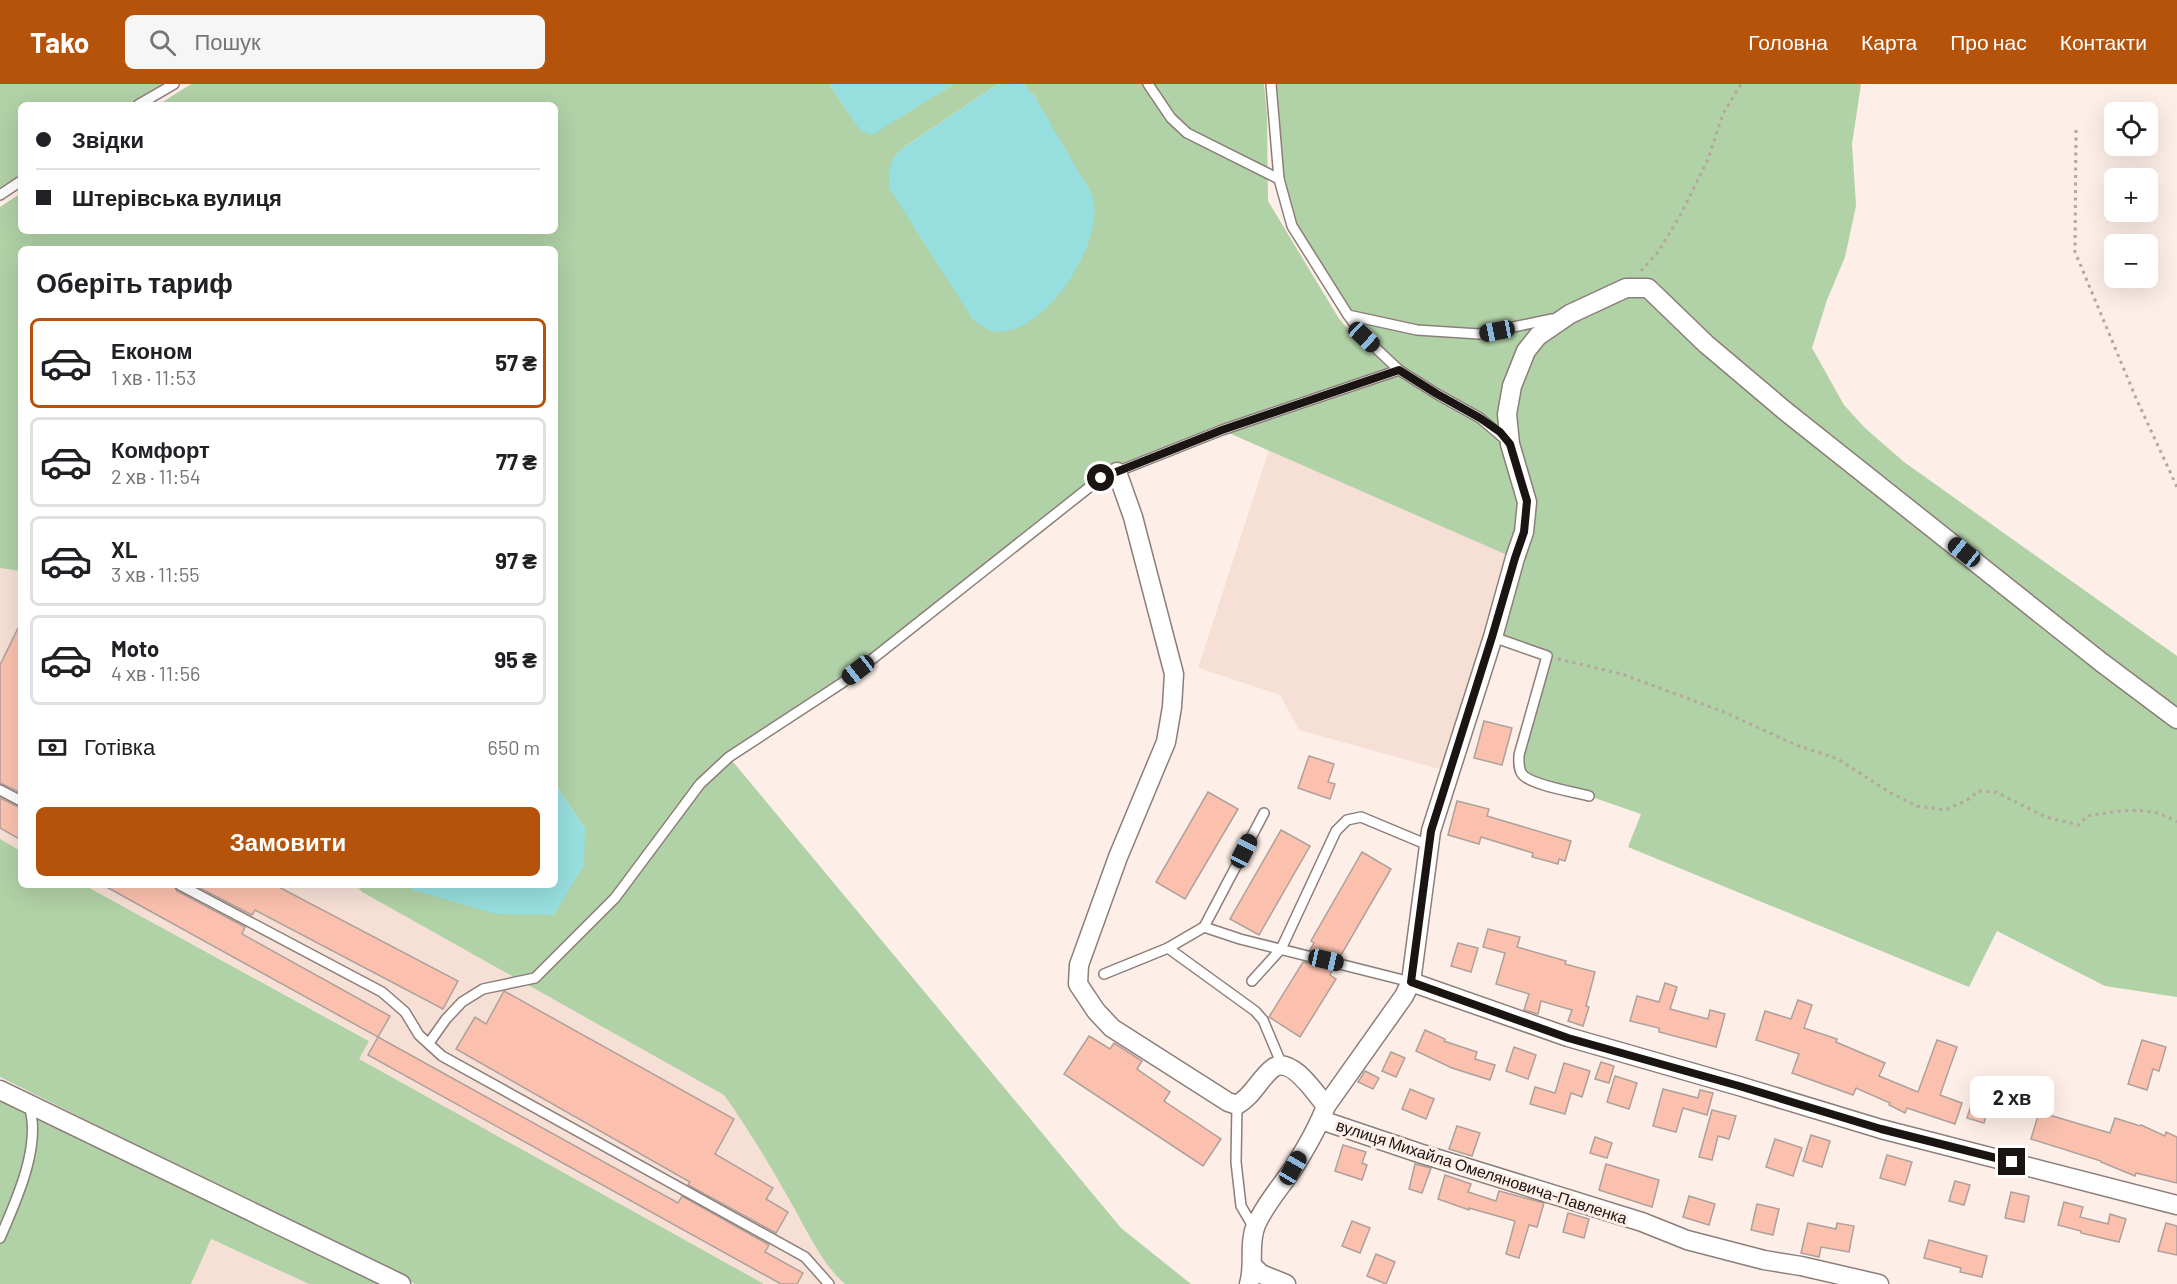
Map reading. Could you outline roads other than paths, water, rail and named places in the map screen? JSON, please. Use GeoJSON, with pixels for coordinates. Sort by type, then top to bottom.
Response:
{"type":"FeatureCollection","features":[{"type":"Feature","properties":{"kind":"street"},"geometry":{"type":"LineString","coordinates":[[1249,1284],[1253,1266],[1254,1228],[1270,1199],[1293,1168],[1323,1113],[1404,996],[1411,982],[1428,845],[1524,532],[1527,501],[1510,444],[1507,414],[1512,386],[1526,351],[1538,336],[1570,314],[1626,288],[1648,288],[1706,344],[1784,410],[2177,719]]}},
{"type":"Feature","properties":{"kind":"street"},"geometry":{"type":"LineString","coordinates":[[1117,472],[1133,517],[1174,674],[1172,707],[1166,742],[1110,879],[1079,965],[1078,984],[1096,1011],[1112,1028],[1228,1102],[1237,1105],[1247,1099],[1274,1067],[1282,1065],[1293,1068],[1323,1113]]}},
{"type":"Feature","properties":{"kind":"street"},"geometry":{"type":"LineString","coordinates":[[1411,982],[1568,1038],[1881,1129],[2177,1205]]}},
{"type":"Feature","properties":{"kind":"street"},"geometry":{"type":"LineString","coordinates":[[0,1090],[396,1283]]}},
{"type":"Feature","properties":{"kind":"street","name":"вулиця Михайла Омеляновича-Павленка"},"geometry":{"type":"LineString","coordinates":[[1323,1113],[1419,1153],[1642,1222],[1687,1240],[1754,1258],[1811,1268],[1879,1284]]}},
{"type":"Feature","properties":{"kind":"street"},"geometry":{"type":"LineString","coordinates":[[1253,1266],[1261,1274],[1286,1284]]}},
{"type":"Feature","properties":{"kind":"lane"},"geometry":{"type":"LineString","coordinates":[[143,102],[174,84]]}},
{"type":"Feature","properties":{"kind":"lane"},"geometry":{"type":"LineString","coordinates":[[1148,84],[1170,118],[1187,133],[1279,179]]}},
{"type":"Feature","properties":{"kind":"lane"},"geometry":{"type":"LineString","coordinates":[[1271,84],[1279,179],[1292,226],[1348,315],[1364,337],[1399,370],[1480,418],[1500,432],[1510,444]]}},
{"type":"Feature","properties":{"kind":"lane"},"geometry":{"type":"LineString","coordinates":[[0,195],[18,183]]}},
{"type":"Feature","properties":{"kind":"lane"},"geometry":{"type":"LineString","coordinates":[[1348,315],[1417,330],[1479,334],[1534,324],[1570,314]]}},
{"type":"Feature","properties":{"kind":"lane"},"geometry":{"type":"LineString","coordinates":[[429,1043],[446,1019],[462,1002],[483,989],[535,978],[615,898],[700,784],[729,757],[842,683],[1101,478],[1222,430],[1399,370]]}},
{"type":"Feature","properties":{"kind":"lane"},"geometry":{"type":"LineString","coordinates":[[1492,637],[1547,656],[1519,755],[1522,775],[1532,781],[1589,796]]}},
{"type":"Feature","properties":{"kind":"lane"},"geometry":{"type":"LineString","coordinates":[[0,790],[18,799]]}},
{"type":"Feature","properties":{"kind":"lane"},"geometry":{"type":"LineString","coordinates":[[1104,974],[1168,948],[1204,927],[1264,813]]}},
{"type":"Feature","properties":{"kind":"lane"},"geometry":{"type":"LineString","coordinates":[[1252,981],[1281,949],[1336,831],[1347,820],[1361,817],[1428,845]]}},
{"type":"Feature","properties":{"kind":"lane"},"geometry":{"type":"LineString","coordinates":[[186,888],[382,992],[405,1012],[419,1035],[442,1056],[805,1257],[829,1284]]}},
{"type":"Feature","properties":{"kind":"lane"},"geometry":{"type":"LineString","coordinates":[[1204,927],[1411,982]]}},
{"type":"Feature","properties":{"kind":"lane"},"geometry":{"type":"LineString","coordinates":[[1168,948],[1255,1011],[1263,1020],[1282,1065]]}},
{"type":"Feature","properties":{"kind":"lane"},"geometry":{"type":"LineString","coordinates":[[0,1238],[15,1204],[33,1143],[33,1117],[28,1104]]}},
{"type":"Feature","properties":{"kind":"lane"},"geometry":{"type":"LineString","coordinates":[[1237,1105],[1236,1162],[1241,1206],[1254,1228]]}},
{"type":"Feature","properties":{"kind":"water"},"geometry":{"type":"Polygon","coordinates":[[[829,84],[954,84],[872,135],[860,130],[829,84]]]}},
{"type":"Feature","properties":{"kind":"water"},"geometry":{"type":"Polygon","coordinates":[[[998,84],[1023,84],[1035,97],[1092,194],[1094,216],[1090,239],[1080,262],[1050,305],[1031,320],[1012,330],[992,331],[973,320],[889,188],[889,182],[892,161],[898,152],[998,84]]]}},
{"type":"Feature","properties":{"kind":"water"},"geometry":{"type":"Polygon","coordinates":[[[558,788],[585,828],[584,865],[554,915],[496,914],[411,888],[558,888],[558,788]]]}}]}
